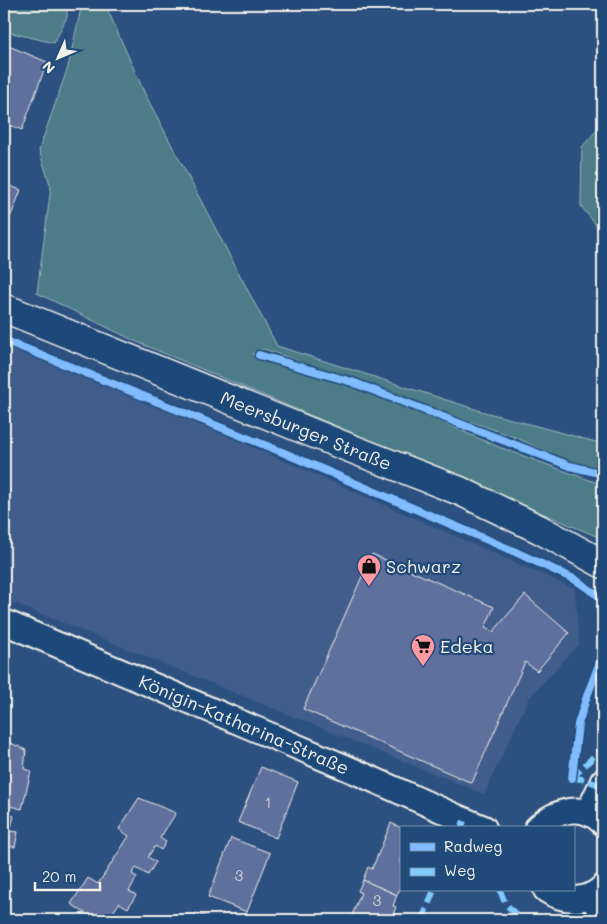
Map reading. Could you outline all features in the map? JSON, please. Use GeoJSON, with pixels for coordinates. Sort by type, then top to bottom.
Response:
{"type":"FeatureCollection","features":[{"type":"Feature","properties":{"kind":"street","name":"Meersburger Straße"},"geometry":{"type":"LineString","coordinates":[[4,308],[460,491],[539,529],[603,564]]}},
{"type":"Feature","properties":{"kind":"street","name":"Königin-Katharina-Straße"},"geometry":{"type":"LineString","coordinates":[[4,622],[479,826]]}},
{"type":"Feature","properties":{"kind":"street"},"geometry":{"type":"LineString","coordinates":[[539,826],[548,818],[560,812],[574,810],[596,818],[603,781]]}},
{"type":"Feature","properties":{"kind":"street"},"geometry":{"type":"LineString","coordinates":[[549,892],[558,897],[572,900],[599,899]]}},
{"type":"Feature","properties":{"kind":"shaded area"},"geometry":{"type":"Polygon","coordinates":[[[4,337],[575,589],[579,644],[529,698],[484,794],[4,599],[4,337]]]}},
{"type":"Feature","properties":{"kind":"green space"},"geometry":{"type":"Polygon","coordinates":[[[4,4],[67,4],[67,17],[54,43],[4,31],[4,4]]]}},
{"type":"Feature","properties":{"kind":"green space"},"geometry":{"type":"Polygon","coordinates":[[[82,4],[105,4],[145,94],[277,346],[481,411],[603,444],[603,473],[581,468],[517,438],[264,349],[252,354],[379,395],[499,447],[603,485],[603,539],[135,341],[37,293],[51,187],[39,150],[68,67],[82,4]]]}},
{"type":"Feature","properties":{"kind":"green space"},"geometry":{"type":"Polygon","coordinates":[[[603,123],[603,234],[581,206],[582,147],[603,123]]]}},
{"type":"Feature","properties":{"kind":"building"},"geometry":{"type":"Polygon","coordinates":[[[4,44],[47,62],[22,130],[4,123],[4,44]]]}},
{"type":"Feature","properties":{"kind":"building"},"geometry":{"type":"Polygon","coordinates":[[[4,184],[21,190],[4,233],[4,184]]]}},
{"type":"Feature","properties":{"kind":"building","name":"Edeka"},"geometry":{"type":"Polygon","coordinates":[[[372,554],[494,607],[485,628],[493,632],[525,595],[569,633],[537,671],[525,662],[472,783],[303,709],[372,554]]]}},
{"type":"Feature","properties":{"kind":"building"},"geometry":{"type":"Polygon","coordinates":[[[4,740],[26,750],[24,769],[31,771],[22,809],[10,806],[9,814],[14,816],[10,831],[18,832],[15,847],[6,846],[4,855],[4,740]]]}},
{"type":"Feature","properties":{"kind":"building"},"geometry":{"type":"Polygon","coordinates":[[[261,767],[298,782],[276,838],[238,822],[261,767]]]}},
{"type":"Feature","properties":{"kind":"building"},"geometry":{"type":"Polygon","coordinates":[[[139,798],[176,813],[160,838],[166,842],[161,850],[155,846],[148,857],[156,862],[148,875],[136,868],[132,874],[137,877],[129,891],[136,895],[128,908],[119,903],[108,920],[96,920],[71,904],[88,878],[98,884],[129,836],[119,829],[139,798]]]}},
{"type":"Feature","properties":{"kind":"building"},"geometry":{"type":"Polygon","coordinates":[[[391,823],[400,828],[400,889],[397,895],[363,880],[368,867],[372,869],[391,823]]]}},
{"type":"Feature","properties":{"kind":"building"},"geometry":{"type":"Polygon","coordinates":[[[231,838],[270,853],[247,912],[208,897],[231,838]]]}},
{"type":"Feature","properties":{"kind":"building"},"geometry":{"type":"Polygon","coordinates":[[[363,880],[397,895],[393,906],[396,907],[391,920],[350,920],[361,893],[358,891],[363,880]]]}},
{"type":"Feature","properties":{"kind":"building"},"geometry":{"type":"Polygon","coordinates":[[[196,913],[215,920],[193,920],[196,913]]]}},
{"type":"Feature","properties":{"kind":"marked path"},"geometry":{"type":"LineString","coordinates":[[572,778],[603,747]]}},
{"type":"Feature","properties":{"kind":"marked path"},"geometry":{"type":"LineString","coordinates":[[572,778],[582,779],[603,786]]}},
{"type":"Feature","properties":{"kind":"marked path"},"geometry":{"type":"LineString","coordinates":[[462,826],[464,821]]}},
{"type":"Feature","properties":{"kind":"marked path"},"geometry":{"type":"LineString","coordinates":[[422,920],[433,892]]}},
{"type":"Feature","properties":{"kind":"marked path"},"geometry":{"type":"LineString","coordinates":[[501,892],[505,903],[521,920]]}},
{"type":"Feature","properties":{"kind":"cycle path"},"geometry":{"type":"LineString","coordinates":[[4,340],[282,452],[511,550],[576,580],[603,599]]}},
{"type":"Feature","properties":{"kind":"cycle path"},"geometry":{"type":"LineString","coordinates":[[259,355],[352,382],[570,466],[603,474]]}},
{"type":"Feature","properties":{"kind":"cycle path"},"geometry":{"type":"LineString","coordinates":[[572,778],[578,724],[603,654]]}},
{"type":"Feature","properties":{"kind":"place","name":"Schwarz"},"geometry":{"type":"Point","coordinates":[369,587]}},
{"type":"Feature","properties":{"kind":"place","name":"Edeka"},"geometry":{"type":"Point","coordinates":[423,667]}}]}
